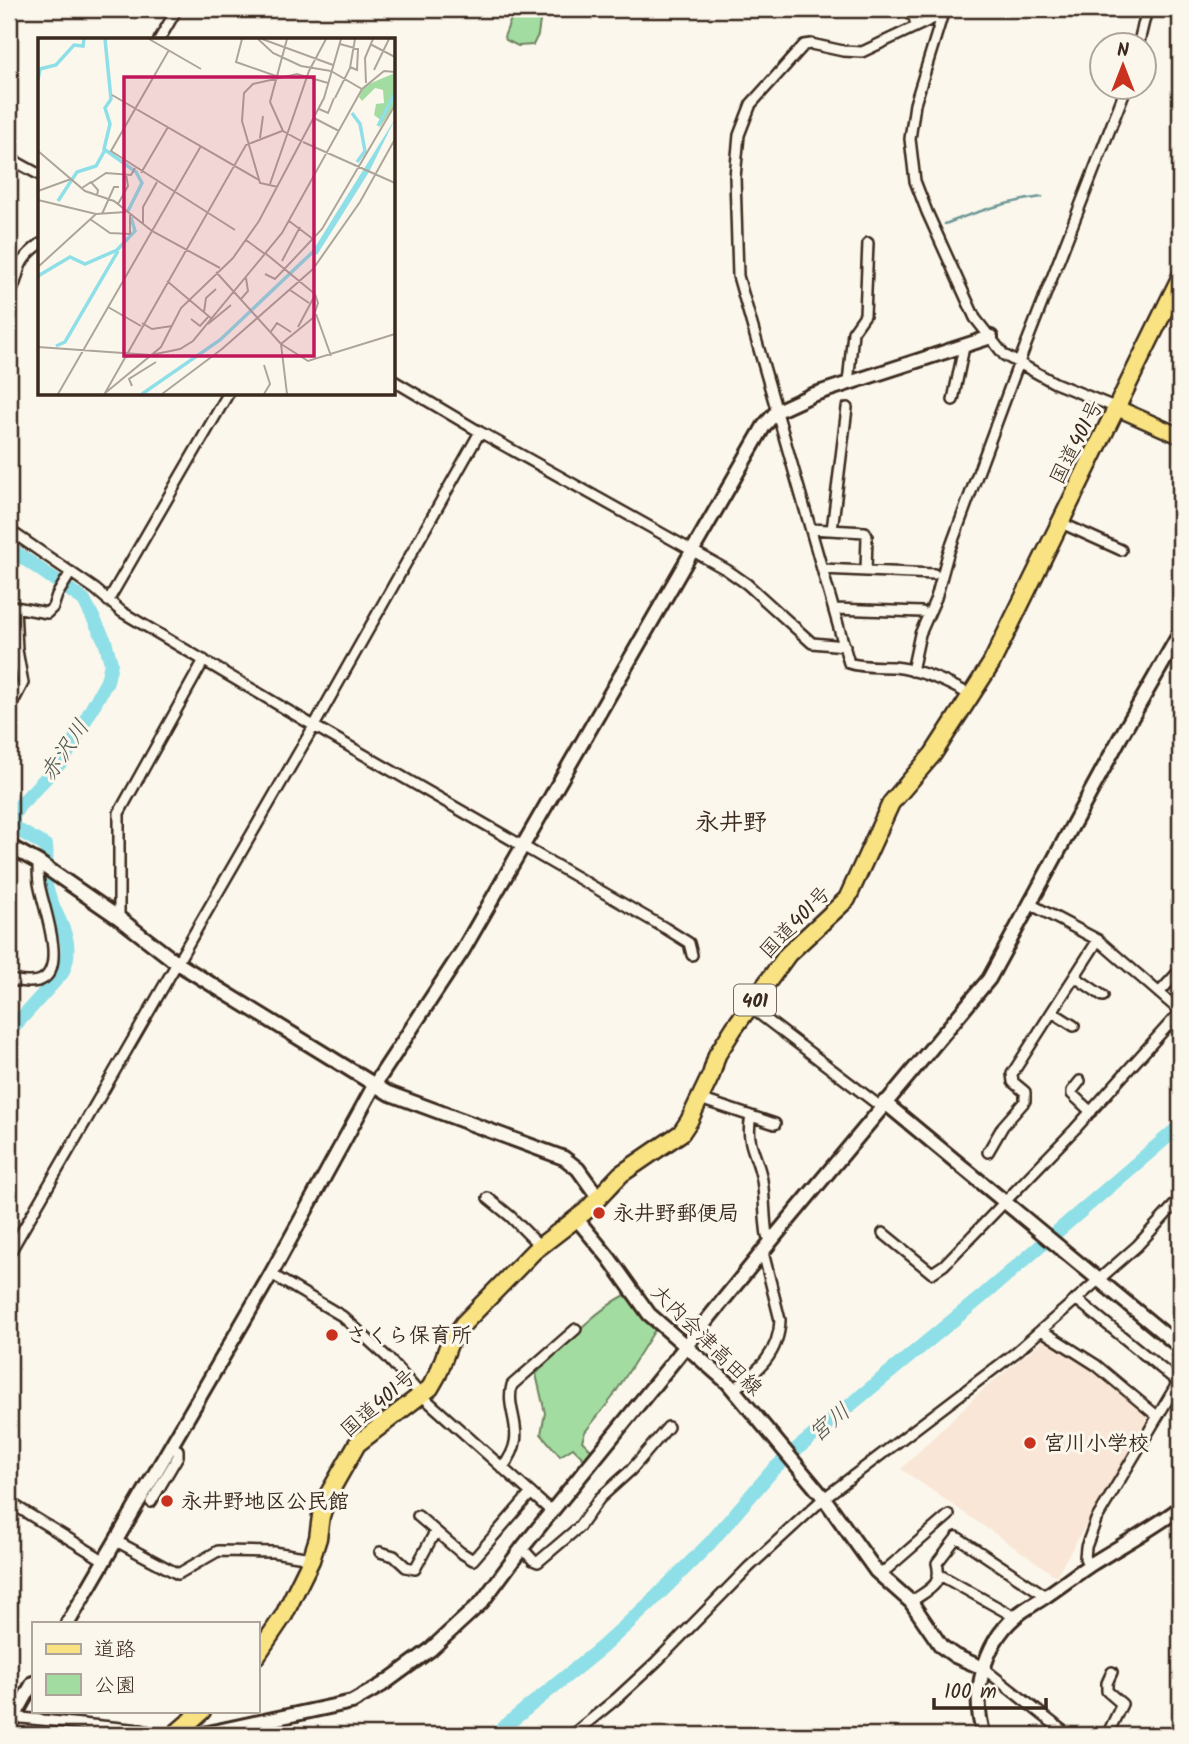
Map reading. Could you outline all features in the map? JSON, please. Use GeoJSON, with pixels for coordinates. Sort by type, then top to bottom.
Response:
{"type":"FeatureCollection","features":[{"type":"Feature","properties":{"kind":"highway","name":"国道401号"},"geometry":{"type":"LineString","coordinates":[[259,1652],[284,1615],[311,1558],[328,1495],[351,1452],[362,1440],[433,1384],[449,1344],[464,1323],[540,1246],[576,1218],[621,1174],[681,1133],[689,1121],[717,1055],[750,1007],[788,954],[847,899],[891,803],[926,764],[991,663],[1180,278]]}},
{"type":"Feature","properties":{"kind":"highway"},"geometry":{"type":"LineString","coordinates":[[174,1735],[201,1712]]}},
{"type":"Feature","properties":{"kind":"main road"},"geometry":{"type":"LineString","coordinates":[[1117,408],[1180,436]]}},
{"type":"Feature","properties":{"kind":"street"},"geometry":{"type":"LineString","coordinates":[[160,38],[177,9]]}},
{"type":"Feature","properties":{"kind":"street"},"geometry":{"type":"LineString","coordinates":[[902,9],[914,17],[916,25]]}},
{"type":"Feature","properties":{"kind":"street"},"geometry":{"type":"LineString","coordinates":[[1141,32],[1147,9]]}},
{"type":"Feature","properties":{"kind":"street"},"geometry":{"type":"LineString","coordinates":[[946,10],[873,49],[862,52],[804,45],[751,104],[739,135],[735,177],[738,276],[849,663],[912,671],[948,683],[972,696]]}},
{"type":"Feature","properties":{"kind":"street"},"geometry":{"type":"LineString","coordinates":[[946,10],[915,104],[910,139],[915,181],[927,212],[975,318],[1004,355],[1055,383],[1117,408]]}},
{"type":"Feature","properties":{"kind":"street"},"geometry":{"type":"LineString","coordinates":[[912,671],[920,634],[936,598],[941,572],[1121,102]]}},
{"type":"Feature","properties":{"kind":"street"},"geometry":{"type":"LineString","coordinates":[[9,158],[38,174]]}},
{"type":"Feature","properties":{"kind":"street"},"geometry":{"type":"LineString","coordinates":[[848,384],[853,332],[865,315],[868,243]]}},
{"type":"Feature","properties":{"kind":"street"},"geometry":{"type":"LineString","coordinates":[[9,297],[25,255],[38,245]]}},
{"type":"Feature","properties":{"kind":"street"},"geometry":{"type":"LineString","coordinates":[[69,1622],[271,1274],[375,1084],[463,950],[764,426],[777,411],[812,394],[991,337]]}},
{"type":"Feature","properties":{"kind":"street"},"geometry":{"type":"LineString","coordinates":[[953,400],[964,347]]}},
{"type":"Feature","properties":{"kind":"street"},"geometry":{"type":"LineString","coordinates":[[396,382],[727,569],[812,643],[845,646]]}},
{"type":"Feature","properties":{"kind":"street"},"geometry":{"type":"LineString","coordinates":[[108,601],[227,396]]}},
{"type":"Feature","properties":{"kind":"street"},"geometry":{"type":"LineString","coordinates":[[832,530],[847,408]]}},
{"type":"Feature","properties":{"kind":"street"},"geometry":{"type":"LineString","coordinates":[[9,1254],[314,726],[480,432]]}},
{"type":"Feature","properties":{"kind":"street"},"geometry":{"type":"LineString","coordinates":[[1059,522],[1121,550]]}},
{"type":"Feature","properties":{"kind":"street"},"geometry":{"type":"LineString","coordinates":[[811,529],[865,532],[866,571]]}},
{"type":"Feature","properties":{"kind":"street"},"geometry":{"type":"LineString","coordinates":[[9,530],[71,572],[122,612],[689,943],[692,955]]}},
{"type":"Feature","properties":{"kind":"street"},"geometry":{"type":"LineString","coordinates":[[822,569],[934,574]]}},
{"type":"Feature","properties":{"kind":"street"},"geometry":{"type":"LineString","coordinates":[[9,710],[23,683],[12,606],[47,614],[71,572]]}},
{"type":"Feature","properties":{"kind":"street"},"geometry":{"type":"LineString","coordinates":[[834,609],[922,612]]}},
{"type":"Feature","properties":{"kind":"street"},"geometry":{"type":"LineString","coordinates":[[198,1735],[352,1702],[382,1685],[430,1650],[482,1602],[522,1548],[776,1235],[989,979],[1180,633]]}},
{"type":"Feature","properties":{"kind":"street"},"geometry":{"type":"LineString","coordinates":[[119,918],[119,813],[204,660]]}},
{"type":"Feature","properties":{"kind":"street"},"geometry":{"type":"LineString","coordinates":[[9,845],[119,918],[177,963],[375,1084],[397,1096],[564,1158],[578,1169],[598,1197]]}},
{"type":"Feature","properties":{"kind":"street"},"geometry":{"type":"LineString","coordinates":[[9,980],[38,982],[47,976],[51,969],[52,933],[38,881],[38,862]]}},
{"type":"Feature","properties":{"kind":"street"},"geometry":{"type":"LineString","coordinates":[[883,1233],[932,1273],[944,1265],[1007,1204],[1180,1011],[1098,940],[1030,904]]}},
{"type":"Feature","properties":{"kind":"street"},"geometry":{"type":"LineString","coordinates":[[988,1152],[1003,1126],[1025,1101],[1025,1092],[1013,1082],[1012,1074],[1098,940]]}},
{"type":"Feature","properties":{"kind":"street"},"geometry":{"type":"LineString","coordinates":[[1159,993],[1180,970]]}},
{"type":"Feature","properties":{"kind":"street"},"geometry":{"type":"LineString","coordinates":[[1075,977],[1103,996]]}},
{"type":"Feature","properties":{"kind":"street"},"geometry":{"type":"LineString","coordinates":[[750,1007],[883,1104],[1098,1277],[1180,1347]]}},
{"type":"Feature","properties":{"kind":"street"},"geometry":{"type":"LineString","coordinates":[[1052,1012],[1074,1026]]}},
{"type":"Feature","properties":{"kind":"street"},"geometry":{"type":"LineString","coordinates":[[1080,1081],[1072,1094],[1091,1112]]}},
{"type":"Feature","properties":{"kind":"street"},"geometry":{"type":"LineString","coordinates":[[699,1099],[775,1124]]}},
{"type":"Feature","properties":{"kind":"street"},"geometry":{"type":"LineString","coordinates":[[751,1116],[748,1140],[757,1159],[762,1181],[767,1235],[776,1235]]}},
{"type":"Feature","properties":{"kind":"street"},"geometry":{"type":"LineString","coordinates":[[488,1198],[540,1246]]}},
{"type":"Feature","properties":{"kind":"street"},"geometry":{"type":"LineString","coordinates":[[572,1735],[656,1662],[749,1567],[824,1498],[1015,1353],[1098,1277],[1137,1246],[1180,1199]]}},
{"type":"Feature","properties":{"kind":"street","name":"大内会津高田線"},"geometry":{"type":"LineString","coordinates":[[576,1218],[649,1314],[733,1390],[824,1498],[880,1575],[911,1602],[941,1646],[955,1656],[983,1668]]}},
{"type":"Feature","properties":{"kind":"street"},"geometry":{"type":"LineString","coordinates":[[733,1390],[768,1360],[774,1351],[780,1329],[763,1252]]}},
{"type":"Feature","properties":{"kind":"street"},"geometry":{"type":"LineString","coordinates":[[271,1274],[335,1310],[387,1357],[421,1395],[552,1512]]}},
{"type":"Feature","properties":{"kind":"street"},"geometry":{"type":"LineString","coordinates":[[1076,1299],[1178,1383],[1180,1404]]}},
{"type":"Feature","properties":{"kind":"street"},"geometry":{"type":"LineString","coordinates":[[502,1468],[517,1433],[510,1392],[512,1385],[576,1329]]}},
{"type":"Feature","properties":{"kind":"street"},"geometry":{"type":"LineString","coordinates":[[1041,1330],[1096,1365],[1157,1416]]}},
{"type":"Feature","properties":{"kind":"street"},"geometry":{"type":"LineString","coordinates":[[1089,1566],[1085,1558],[1086,1547],[1096,1520],[1178,1383]]}},
{"type":"Feature","properties":{"kind":"street"},"geometry":{"type":"LineString","coordinates":[[522,1548],[538,1562],[573,1534],[600,1498],[631,1470],[668,1427]]}},
{"type":"Feature","properties":{"kind":"street"},"geometry":{"type":"LineString","coordinates":[[151,1502],[178,1455],[178,1450],[170,1446]]}},
{"type":"Feature","properties":{"kind":"street"},"geometry":{"type":"LineString","coordinates":[[418,1516],[467,1558],[473,1560],[531,1493]]}},
{"type":"Feature","properties":{"kind":"street"},"geometry":{"type":"LineString","coordinates":[[9,1502],[105,1561]]}},
{"type":"Feature","properties":{"kind":"street"},"geometry":{"type":"LineString","coordinates":[[984,1735],[980,1724],[979,1699],[983,1668],[992,1646],[1015,1617],[1180,1508]]}},
{"type":"Feature","properties":{"kind":"street"},"geometry":{"type":"LineString","coordinates":[[880,1575],[949,1515]]}},
{"type":"Feature","properties":{"kind":"street"},"geometry":{"type":"LineString","coordinates":[[380,1552],[394,1556],[406,1567],[415,1569],[435,1532]]}},
{"type":"Feature","properties":{"kind":"street"},"geometry":{"type":"LineString","coordinates":[[911,1602],[938,1581],[940,1575],[937,1563],[957,1536],[1046,1596]]}},
{"type":"Feature","properties":{"kind":"street"},"geometry":{"type":"LineString","coordinates":[[116,1541],[178,1574],[218,1551],[273,1552],[311,1558]]}},
{"type":"Feature","properties":{"kind":"street"},"geometry":{"type":"LineString","coordinates":[[940,1575],[1015,1617]]}},
{"type":"Feature","properties":{"kind":"street"},"geometry":{"type":"LineString","coordinates":[[983,1668],[1068,1735]]}},
{"type":"Feature","properties":{"kind":"street"},"geometry":{"type":"LineString","coordinates":[[1107,1735],[1122,1704],[1107,1691],[1112,1671]]}},
{"type":"Feature","properties":{"kind":"street"},"geometry":{"type":"LineString","coordinates":[[32,1685],[11,1720],[141,1730],[163,1735]]}},
{"type":"Feature","properties":{"kind":"shaded area","name":"宮川小学校"},"geometry":{"type":"Polygon","coordinates":[[[1048,1336],[1096,1366],[1149,1418],[1056,1576],[901,1469],[977,1395],[1048,1336]]]}},
{"type":"Feature","properties":{"kind":"green space"},"geometry":{"type":"Polygon","coordinates":[[[518,15],[537,18],[540,21],[533,45],[518,46],[504,37],[511,19],[518,15]]]}},
{"type":"Feature","properties":{"kind":"green space"},"geometry":{"type":"Polygon","coordinates":[[[627,1294],[658,1325],[612,1398],[585,1432],[582,1441],[591,1450],[585,1460],[573,1448],[560,1456],[541,1434],[545,1413],[536,1374],[590,1320],[627,1294]]]}},
{"type":"Feature","properties":{"kind":"waterway"},"geometry":{"type":"LineString","coordinates":[[945,224],[993,207],[1042,197]]}},
{"type":"Feature","properties":{"kind":"waterway","name":"赤沢川"},"geometry":{"type":"LineString","coordinates":[[9,548],[84,600],[105,641],[111,663],[107,681],[64,759],[19,806],[13,816],[13,827],[46,846],[46,885],[68,949],[62,973],[9,1032]]}},
{"type":"Feature","properties":{"kind":"waterway","name":"宮川"},"geometry":{"type":"LineString","coordinates":[[494,1735],[601,1648],[647,1606],[710,1543],[772,1471],[792,1453],[980,1298],[1180,1126]]}},
{"type":"Feature","properties":{"kind":"place","name":"永井野郵便局"},"geometry":{"type":"Point","coordinates":[599,1213]}},
{"type":"Feature","properties":{"kind":"place","name":"さくら保育所"},"geometry":{"type":"Point","coordinates":[332,1335]}},
{"type":"Feature","properties":{"kind":"place","name":"宮川小学校"},"geometry":{"type":"Point","coordinates":[1030,1443]}},
{"type":"Feature","properties":{"kind":"place","name":"永井野地区公民館"},"geometry":{"type":"Point","coordinates":[167,1501]}},
{"type":"Feature","properties":{"kind":"district","name":"永井野"},"geometry":{"type":"Point","coordinates":[731,822]}}]}
